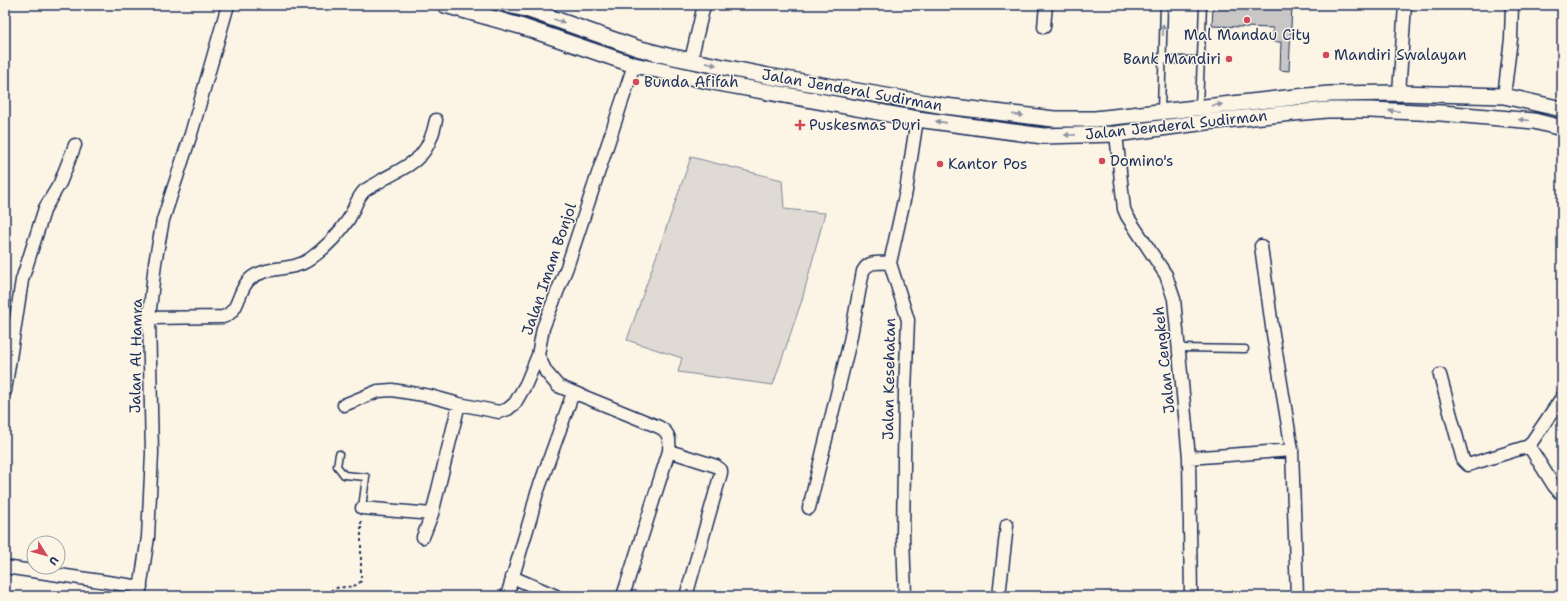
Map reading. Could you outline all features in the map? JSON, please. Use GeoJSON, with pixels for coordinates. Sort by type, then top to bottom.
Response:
{"type":"FeatureCollection","features":[{"type":"Feature","properties":{"kind":"street","name":"Jalan Al Hamra"},"geometry":{"type":"LineString","coordinates":[[140,591],[148,537],[152,453],[149,318],[156,263],[164,220],[191,134],[228,5]]}},
{"type":"Feature","properties":{"kind":"street","name":"Jalan Jenderal Sudirman"},"geometry":{"type":"LineString","coordinates":[[445,5],[520,26],[634,65],[713,82],[917,119],[1043,136],[1116,134],[1206,122],[1328,110],[1441,113],[1534,121],[1562,128]]}},
{"type":"Feature","properties":{"kind":"street","name":"Jalan Jenderal Sudirman"},"geometry":{"type":"LineString","coordinates":[[508,5],[637,48],[668,56],[768,76],[931,104],[1054,119],[1095,119],[1316,95],[1399,93],[1504,96],[1562,109]]}},
{"type":"Feature","properties":{"kind":"street"},"geometry":{"type":"LineString","coordinates":[[691,60],[704,5]]}},
{"type":"Feature","properties":{"kind":"street"},"geometry":{"type":"LineString","coordinates":[[1044,27],[1046,5]]}},
{"type":"Feature","properties":{"kind":"street"},"geometry":{"type":"LineString","coordinates":[[1399,93],[1405,5]]}},
{"type":"Feature","properties":{"kind":"street"},"geometry":{"type":"LineString","coordinates":[[1504,96],[1511,39],[1512,5]]}},
{"type":"Feature","properties":{"kind":"street"},"geometry":{"type":"LineString","coordinates":[[520,26],[526,10]]}},
{"type":"Feature","properties":{"kind":"street","name":"Jalan Imam Bonjol"},"geometry":{"type":"LineString","coordinates":[[623,596],[669,451],[670,437],[663,430],[558,386],[546,372],[538,355],[543,328],[567,267],[634,65]]}},
{"type":"Feature","properties":{"kind":"street"},"geometry":{"type":"LineString","coordinates":[[989,129],[993,112]]}},
{"type":"Feature","properties":{"kind":"street"},"geometry":{"type":"LineString","coordinates":[[809,508],[850,341],[863,271],[871,262],[890,263],[906,191],[917,119]]}},
{"type":"Feature","properties":{"kind":"street"},"geometry":{"type":"LineString","coordinates":[[149,318],[223,317],[230,315],[236,307],[249,280],[258,274],[309,260],[338,234],[349,219],[355,204],[365,191],[421,156],[429,145],[436,120]]}},
{"type":"Feature","properties":{"kind":"street","name":"Jalan Cengkeh"},"geometry":{"type":"LineString","coordinates":[[1116,134],[1124,209],[1127,216],[1166,275],[1174,299],[1190,458],[1191,596]]}},
{"type":"Feature","properties":{"kind":"street"},"geometry":{"type":"LineString","coordinates":[[5,391],[22,280],[45,208],[60,183],[75,145]]}},
{"type":"Feature","properties":{"kind":"street"},"geometry":{"type":"LineString","coordinates":[[1261,246],[1273,334],[1292,450],[1297,596]]}},
{"type":"Feature","properties":{"kind":"street","name":"Jalan Kesehatan"},"geometry":{"type":"LineString","coordinates":[[890,263],[908,320],[905,392],[903,527],[905,596]]}},
{"type":"Feature","properties":{"kind":"street"},"geometry":{"type":"LineString","coordinates":[[344,405],[378,390],[392,390],[430,396],[459,404],[499,412],[508,409],[515,403],[526,384],[538,355]]}},
{"type":"Feature","properties":{"kind":"street"},"geometry":{"type":"LineString","coordinates":[[1440,375],[1463,460],[1466,464],[1470,465],[1518,448],[1529,446],[1562,397]]}},
{"type":"Feature","properties":{"kind":"street"},"geometry":{"type":"LineString","coordinates":[[507,596],[536,496],[573,393]]}},
{"type":"Feature","properties":{"kind":"street"},"geometry":{"type":"LineString","coordinates":[[423,537],[432,514],[459,404]]}},
{"type":"Feature","properties":{"kind":"street"},"geometry":{"type":"LineString","coordinates":[[1529,446],[1558,492],[1562,493]]}},
{"type":"Feature","properties":{"kind":"street"},"geometry":{"type":"LineString","coordinates":[[1190,458],[1292,450]]}},
{"type":"Feature","properties":{"kind":"street"},"geometry":{"type":"LineString","coordinates":[[669,451],[716,466],[719,468],[721,473],[686,596]]}},
{"type":"Feature","properties":{"kind":"street"},"geometry":{"type":"LineString","coordinates":[[362,508],[432,514]]}},
{"type":"Feature","properties":{"kind":"street"},"geometry":{"type":"LineString","coordinates":[[999,596],[1007,525]]}},
{"type":"Feature","properties":{"kind":"street"},"geometry":{"type":"LineString","coordinates":[[5,567],[140,591]]}},
{"type":"Feature","properties":{"kind":"street"},"geometry":{"type":"LineString","coordinates":[[512,577],[556,596]]}},
{"type":"Feature","properties":{"kind":"lane"},"geometry":{"type":"LineString","coordinates":[[1161,111],[1164,5]]}},
{"type":"Feature","properties":{"kind":"lane"},"geometry":{"type":"LineString","coordinates":[[1199,107],[1203,5]]}},
{"type":"Feature","properties":{"kind":"lane"},"geometry":{"type":"LineString","coordinates":[[1162,60],[1201,60]]}},
{"type":"Feature","properties":{"kind":"lane"},"geometry":{"type":"LineString","coordinates":[[1179,348],[1245,349]]}},
{"type":"Feature","properties":{"kind":"lane"},"geometry":{"type":"LineString","coordinates":[[339,454],[337,466],[344,474],[366,477],[362,508]]}},
{"type":"Feature","properties":{"kind":"path"},"geometry":{"type":"LineString","coordinates":[[327,596],[330,590],[356,585],[361,580],[360,528],[362,508]]}},
{"type":"Feature","properties":{"kind":"shaded area"},"geometry":{"type":"Polygon","coordinates":[[[691,157],[782,180],[784,209],[825,213],[802,300],[773,385],[678,372],[682,358],[627,340],[691,157]]]}},
{"type":"Feature","properties":{"kind":"building"},"geometry":{"type":"Polygon","coordinates":[[[1213,5],[1292,5],[1289,71],[1280,70],[1281,42],[1273,42],[1273,28],[1212,26],[1213,5]]]}},
{"type":"Feature","properties":{"kind":"place","name":"Mal Mandau City"},"geometry":{"type":"Point","coordinates":[1247,20]}},
{"type":"Feature","properties":{"kind":"place","name":"Mandiri Swalayan"},"geometry":{"type":"Point","coordinates":[1326,55]}},
{"type":"Feature","properties":{"kind":"place","name":"Bank Mandiri"},"geometry":{"type":"Point","coordinates":[1229,59]}},
{"type":"Feature","properties":{"kind":"place","name":"Bunda Afifah"},"geometry":{"type":"Point","coordinates":[636,82]}},
{"type":"Feature","properties":{"kind":"place","name":"Puskesmas Duri"},"geometry":{"type":"Point","coordinates":[800,125]}},
{"type":"Feature","properties":{"kind":"place","name":"Domino's"},"geometry":{"type":"Point","coordinates":[1102,161]}},
{"type":"Feature","properties":{"kind":"place","name":"Kantor Pos"},"geometry":{"type":"Point","coordinates":[940,164]}}]}
